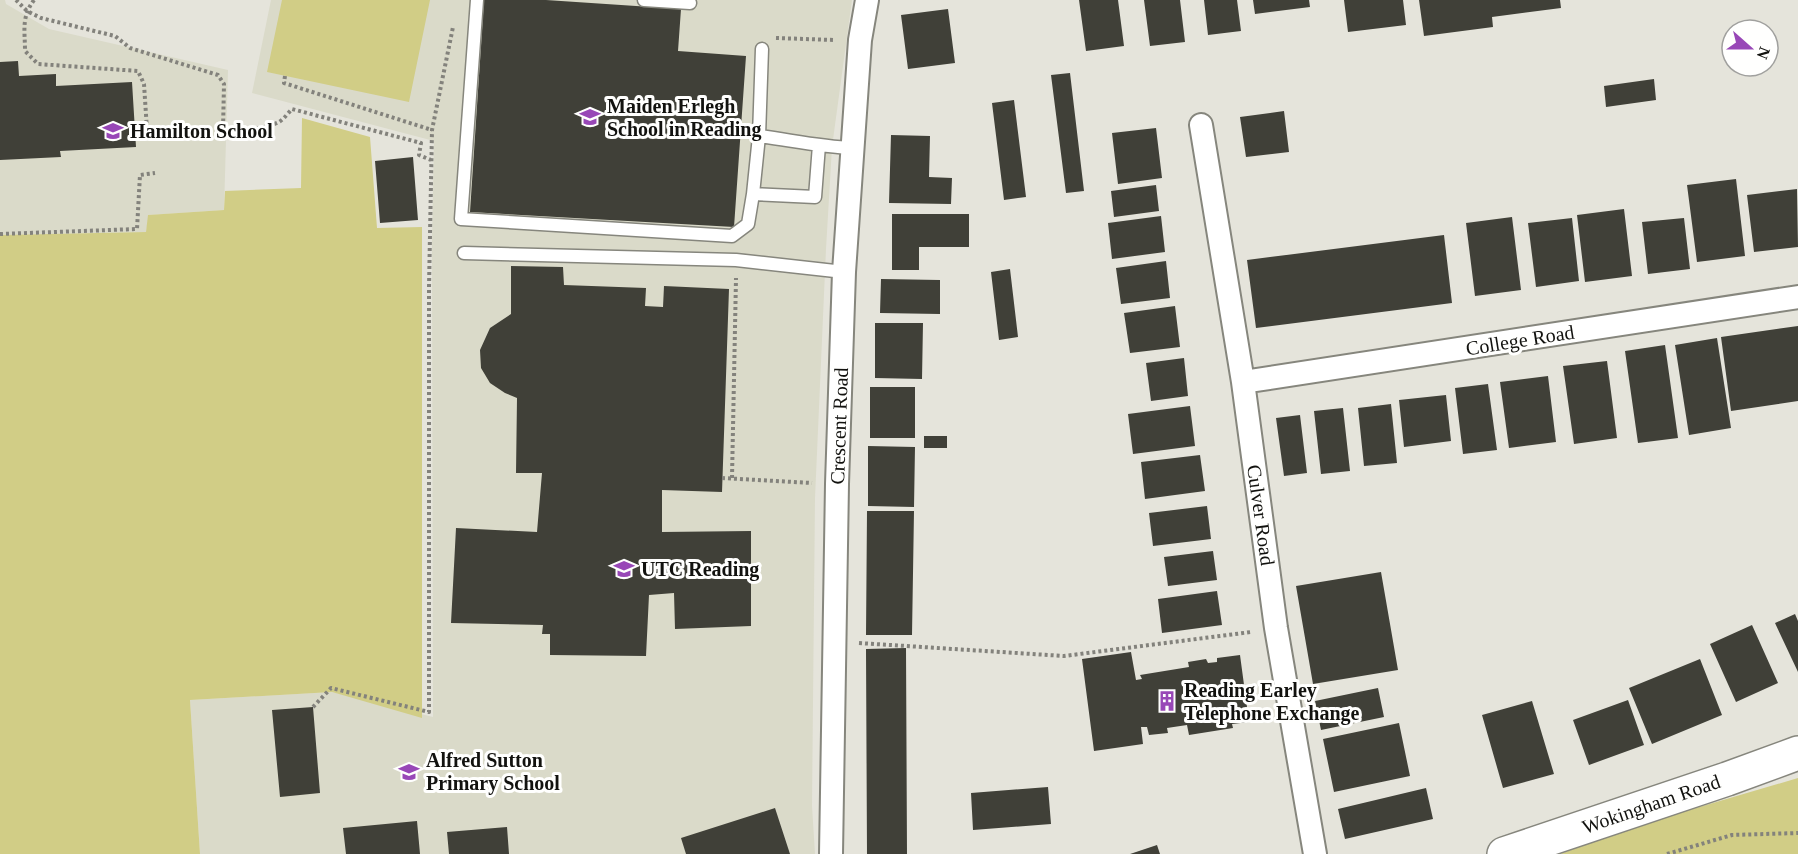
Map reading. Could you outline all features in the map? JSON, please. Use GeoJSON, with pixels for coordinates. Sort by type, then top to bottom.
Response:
{"type":"FeatureCollection","features":[{"type":"Feature","properties":{"kind":"main road","name":"Wokingham Road"},"geometry":{"type":"LineString","coordinates":[[1504,854],[1798,753]]}},
{"type":"Feature","properties":{"kind":"street","name":"Crescent Road"},"geometry":{"type":"LineString","coordinates":[[831,854],[837,484],[844,272],[860,40],[867,0]]}},
{"type":"Feature","properties":{"kind":"street","name":"Culver Road"},"geometry":{"type":"LineString","coordinates":[[1200,125],[1243,382],[1276,628],[1315,854]]}},
{"type":"Feature","properties":{"kind":"street","name":"College Road"},"geometry":{"type":"LineString","coordinates":[[1243,382],[1798,297]]}},
{"type":"Feature","properties":{"kind":"lane"},"geometry":{"type":"LineString","coordinates":[[477,0],[461,219],[732,236],[748,224],[753,194],[759,136],[762,49]]}},
{"type":"Feature","properties":{"kind":"lane"},"geometry":{"type":"LineString","coordinates":[[644,0],[690,3]]}},
{"type":"Feature","properties":{"kind":"lane"},"geometry":{"type":"LineString","coordinates":[[759,136],[852,148]]}},
{"type":"Feature","properties":{"kind":"lane"},"geometry":{"type":"LineString","coordinates":[[753,194],[815,197],[819,144]]}},
{"type":"Feature","properties":{"kind":"lane"},"geometry":{"type":"LineString","coordinates":[[464,253],[736,260],[844,272]]}},
{"type":"Feature","properties":{"kind":"path"},"geometry":{"type":"LineString","coordinates":[[16,0],[27,11],[41,18],[115,36],[130,48],[218,75],[224,84],[223,130]]}},
{"type":"Feature","properties":{"kind":"path"},"geometry":{"type":"LineString","coordinates":[[34,0],[24,19],[25,51],[38,64],[138,71],[144,84],[147,130],[264,128],[281,121],[292,109],[421,143],[419,155],[431,160]]}},
{"type":"Feature","properties":{"kind":"path"},"geometry":{"type":"LineString","coordinates":[[313,706],[331,688],[429,712],[428,532],[432,130],[454,22]]}},
{"type":"Feature","properties":{"kind":"path"},"geometry":{"type":"LineString","coordinates":[[285,76],[284,83],[432,130]]}},
{"type":"Feature","properties":{"kind":"path"},"geometry":{"type":"LineString","coordinates":[[0,234],[137,229],[140,175],[155,173]]}},
{"type":"Feature","properties":{"kind":"path"},"geometry":{"type":"LineString","coordinates":[[732,478],[736,260]]}},
{"type":"Feature","properties":{"kind":"path"},"geometry":{"type":"LineString","coordinates":[[722,478],[837,484]]}},
{"type":"Feature","properties":{"kind":"path"},"geometry":{"type":"LineString","coordinates":[[834,642],[1064,656],[1276,628]]}},
{"type":"Feature","properties":{"kind":"path"},"geometry":{"type":"LineString","coordinates":[[1666,854],[1731,835],[1798,833]]}},
{"type":"Feature","properties":{"kind":"shaded area","name":"Hamilton School"},"geometry":{"type":"Polygon","coordinates":[[[0,0],[5,0],[6,4],[49,29],[228,70],[224,210],[149,215],[146,232],[0,235],[0,0]]]}},
{"type":"Feature","properties":{"kind":"shaded area"},"geometry":{"type":"Polygon","coordinates":[[[271,0],[852,0],[832,147],[815,498],[812,806],[815,854],[200,854],[190,700],[332,692],[433,717],[432,242],[434,141],[252,93],[271,0]]]}},
{"type":"Feature","properties":{"kind":"shaded area"},"geometry":{"type":"Polygon","coordinates":[[[282,0],[430,0],[409,102],[267,72],[282,0]]]}},
{"type":"Feature","properties":{"kind":"shaded area"},"geometry":{"type":"Polygon","coordinates":[[[302,118],[370,137],[377,228],[422,227],[422,718],[332,692],[190,700],[200,854],[0,854],[0,235],[146,232],[148,215],[224,210],[225,191],[301,188],[302,118]]]}},
{"type":"Feature","properties":{"kind":"shaded area"},"geometry":{"type":"Polygon","coordinates":[[[1798,778],[1798,854],[1560,854],[1645,823],[1798,778]]]}},
{"type":"Feature","properties":{"kind":"building"},"geometry":{"type":"Polygon","coordinates":[[[484,0],[546,0],[681,9],[678,51],[746,56],[734,227],[470,212],[484,0]]]}},
{"type":"Feature","properties":{"kind":"building"},"geometry":{"type":"Polygon","coordinates":[[[1079,0],[1118,0],[1124,46],[1086,51],[1079,0]]]}},
{"type":"Feature","properties":{"kind":"building"},"geometry":{"type":"Polygon","coordinates":[[[1144,0],[1180,0],[1185,42],[1150,46],[1144,0]]]}},
{"type":"Feature","properties":{"kind":"building"},"geometry":{"type":"Polygon","coordinates":[[[1204,0],[1237,0],[1241,31],[1208,35],[1204,0]]]}},
{"type":"Feature","properties":{"kind":"building"},"geometry":{"type":"Polygon","coordinates":[[[1253,0],[1309,0],[1310,7],[1255,14],[1253,0]]]}},
{"type":"Feature","properties":{"kind":"building"},"geometry":{"type":"Polygon","coordinates":[[[1344,0],[1403,0],[1406,25],[1348,32],[1344,0]]]}},
{"type":"Feature","properties":{"kind":"building"},"geometry":{"type":"Polygon","coordinates":[[[1419,0],[1560,0],[1561,8],[1492,17],[1493,27],[1424,36],[1419,0]]]}},
{"type":"Feature","properties":{"kind":"building"},"geometry":{"type":"Polygon","coordinates":[[[948,9],[955,63],[908,69],[901,15],[948,9]]]}},
{"type":"Feature","properties":{"kind":"building"},"geometry":{"type":"Polygon","coordinates":[[[18,61],[19,76],[56,74],[56,86],[132,82],[136,147],[60,151],[61,157],[0,160],[0,62],[18,61]]]}},
{"type":"Feature","properties":{"kind":"building"},"geometry":{"type":"Polygon","coordinates":[[[1070,73],[1084,191],[1066,193],[1051,75],[1070,73]]]}},
{"type":"Feature","properties":{"kind":"building"},"geometry":{"type":"Polygon","coordinates":[[[1654,79],[1656,100],[1606,107],[1604,86],[1654,79]]]}},
{"type":"Feature","properties":{"kind":"building"},"geometry":{"type":"Polygon","coordinates":[[[1014,100],[1026,197],[1004,200],[992,103],[1014,100]]]}},
{"type":"Feature","properties":{"kind":"building"},"geometry":{"type":"Polygon","coordinates":[[[1284,111],[1289,152],[1246,157],[1240,117],[1284,111]]]}},
{"type":"Feature","properties":{"kind":"building"},"geometry":{"type":"Polygon","coordinates":[[[1156,128],[1162,178],[1118,184],[1112,133],[1156,128]]]}},
{"type":"Feature","properties":{"kind":"building"},"geometry":{"type":"Polygon","coordinates":[[[891,135],[930,136],[929,177],[952,178],[951,204],[889,203],[891,135]]]}},
{"type":"Feature","properties":{"kind":"building"},"geometry":{"type":"Polygon","coordinates":[[[413,157],[418,220],[380,223],[375,161],[413,157]]]}},
{"type":"Feature","properties":{"kind":"building"},"geometry":{"type":"Polygon","coordinates":[[[1736,179],[1745,256],[1697,262],[1687,185],[1736,179]]]}},
{"type":"Feature","properties":{"kind":"building"},"geometry":{"type":"Polygon","coordinates":[[[1156,185],[1159,211],[1114,217],[1111,191],[1156,185]]]}},
{"type":"Feature","properties":{"kind":"building"},"geometry":{"type":"Polygon","coordinates":[[[1797,189],[1798,247],[1754,252],[1747,195],[1797,189]]]}},
{"type":"Feature","properties":{"kind":"building"},"geometry":{"type":"Polygon","coordinates":[[[1624,209],[1632,276],[1585,282],[1577,215],[1624,209]]]}},
{"type":"Feature","properties":{"kind":"building"},"geometry":{"type":"Polygon","coordinates":[[[892,214],[969,214],[969,247],[919,247],[919,270],[892,270],[892,214]]]}},
{"type":"Feature","properties":{"kind":"building"},"geometry":{"type":"Polygon","coordinates":[[[1161,216],[1165,252],[1112,259],[1108,223],[1161,216]]]}},
{"type":"Feature","properties":{"kind":"building"},"geometry":{"type":"Polygon","coordinates":[[[1512,217],[1521,290],[1475,296],[1466,223],[1512,217]]]}},
{"type":"Feature","properties":{"kind":"building"},"geometry":{"type":"Polygon","coordinates":[[[1572,218],[1579,281],[1536,287],[1528,223],[1572,218]]]}},
{"type":"Feature","properties":{"kind":"building"},"geometry":{"type":"Polygon","coordinates":[[[1684,218],[1690,269],[1648,274],[1642,222],[1684,218]]]}},
{"type":"Feature","properties":{"kind":"building"},"geometry":{"type":"Polygon","coordinates":[[[1444,235],[1452,303],[1256,328],[1247,260],[1444,235]]]}},
{"type":"Feature","properties":{"kind":"building"},"geometry":{"type":"Polygon","coordinates":[[[1166,261],[1170,298],[1121,304],[1116,268],[1166,261]]]}},
{"type":"Feature","properties":{"kind":"building"},"geometry":{"type":"Polygon","coordinates":[[[511,266],[563,267],[564,285],[646,288],[645,306],[663,307],[664,286],[729,289],[722,492],[662,490],[662,532],[751,531],[751,626],[675,629],[674,593],[649,595],[646,656],[550,655],[550,634],[542,634],[543,625],[451,623],[456,528],[537,532],[542,473],[516,473],[517,398],[490,383],[481,368],[480,350],[490,328],[511,314],[511,266]]]}},
{"type":"Feature","properties":{"kind":"building"},"geometry":{"type":"Polygon","coordinates":[[[1010,269],[1018,337],[999,340],[991,272],[1010,269]]]}},
{"type":"Feature","properties":{"kind":"building"},"geometry":{"type":"Polygon","coordinates":[[[881,279],[940,280],[940,314],[880,313],[881,279]]]}},
{"type":"Feature","properties":{"kind":"building"},"geometry":{"type":"Polygon","coordinates":[[[1175,306],[1180,347],[1130,353],[1124,313],[1175,306]]]}},
{"type":"Feature","properties":{"kind":"building"},"geometry":{"type":"Polygon","coordinates":[[[875,323],[923,323],[922,379],[875,378],[875,323]]]}},
{"type":"Feature","properties":{"kind":"building"},"geometry":{"type":"Polygon","coordinates":[[[1798,326],[1798,401],[1731,411],[1721,337],[1798,326]]]}},
{"type":"Feature","properties":{"kind":"building"},"geometry":{"type":"Polygon","coordinates":[[[1717,338],[1731,428],[1689,435],[1675,345],[1717,338]]]}},
{"type":"Feature","properties":{"kind":"building"},"geometry":{"type":"Polygon","coordinates":[[[1665,345],[1678,438],[1638,443],[1625,351],[1665,345]]]}},
{"type":"Feature","properties":{"kind":"building"},"geometry":{"type":"Polygon","coordinates":[[[1184,358],[1188,396],[1151,401],[1146,363],[1184,358]]]}},
{"type":"Feature","properties":{"kind":"building"},"geometry":{"type":"Polygon","coordinates":[[[1607,361],[1617,438],[1574,444],[1563,366],[1607,361]]]}},
{"type":"Feature","properties":{"kind":"building"},"geometry":{"type":"Polygon","coordinates":[[[1548,376],[1556,442],[1509,448],[1500,382],[1548,376]]]}},
{"type":"Feature","properties":{"kind":"building"},"geometry":{"type":"Polygon","coordinates":[[[1488,384],[1497,450],[1463,454],[1455,388],[1488,384]]]}},
{"type":"Feature","properties":{"kind":"building"},"geometry":{"type":"Polygon","coordinates":[[[870,387],[915,387],[915,438],[870,438],[870,387]]]}},
{"type":"Feature","properties":{"kind":"building"},"geometry":{"type":"Polygon","coordinates":[[[1446,395],[1451,441],[1404,447],[1399,400],[1446,395]]]}},
{"type":"Feature","properties":{"kind":"building"},"geometry":{"type":"Polygon","coordinates":[[[1391,404],[1397,463],[1364,466],[1358,408],[1391,404]]]}},
{"type":"Feature","properties":{"kind":"building"},"geometry":{"type":"Polygon","coordinates":[[[1190,406],[1195,446],[1133,454],[1128,414],[1190,406]]]}},
{"type":"Feature","properties":{"kind":"building"},"geometry":{"type":"Polygon","coordinates":[[[1343,408],[1350,471],[1321,474],[1314,411],[1343,408]]]}},
{"type":"Feature","properties":{"kind":"building"},"geometry":{"type":"Polygon","coordinates":[[[1300,415],[1307,473],[1284,476],[1276,418],[1300,415]]]}},
{"type":"Feature","properties":{"kind":"building"},"geometry":{"type":"Polygon","coordinates":[[[924,436],[947,436],[947,448],[924,448],[924,436]]]}},
{"type":"Feature","properties":{"kind":"building"},"geometry":{"type":"Polygon","coordinates":[[[868,446],[915,447],[914,507],[868,506],[868,446]]]}},
{"type":"Feature","properties":{"kind":"building"},"geometry":{"type":"Polygon","coordinates":[[[1200,455],[1205,491],[1145,499],[1141,462],[1200,455]]]}},
{"type":"Feature","properties":{"kind":"building"},"geometry":{"type":"Polygon","coordinates":[[[1207,506],[1211,539],[1153,546],[1149,513],[1207,506]]]}},
{"type":"Feature","properties":{"kind":"building"},"geometry":{"type":"Polygon","coordinates":[[[867,511],[914,511],[912,635],[866,635],[867,511]]]}},
{"type":"Feature","properties":{"kind":"building"},"geometry":{"type":"Polygon","coordinates":[[[1213,551],[1217,580],[1168,586],[1164,557],[1213,551]]]}},
{"type":"Feature","properties":{"kind":"building"},"geometry":{"type":"Polygon","coordinates":[[[1381,572],[1398,670],[1313,684],[1296,586],[1381,572]]]}},
{"type":"Feature","properties":{"kind":"building"},"geometry":{"type":"Polygon","coordinates":[[[1217,591],[1222,625],[1162,633],[1158,599],[1217,591]]]}},
{"type":"Feature","properties":{"kind":"building"},"geometry":{"type":"Polygon","coordinates":[[[1795,614],[1798,621],[1798,672],[1775,623],[1795,614]]]}},
{"type":"Feature","properties":{"kind":"building"},"geometry":{"type":"Polygon","coordinates":[[[1752,625],[1778,683],[1736,702],[1710,644],[1752,625]]]}},
{"type":"Feature","properties":{"kind":"building"},"geometry":{"type":"Polygon","coordinates":[[[906,648],[907,854],[867,854],[866,649],[906,648]]]}},
{"type":"Feature","properties":{"kind":"building","name":"Reading Earley Telephone Exchange"},"geometry":{"type":"Polygon","coordinates":[[[1131,652],[1136,680],[1142,679],[1140,675],[1189,667],[1188,662],[1206,659],[1208,663],[1217,662],[1217,658],[1240,655],[1249,722],[1232,724],[1233,728],[1189,735],[1187,725],[1167,728],[1168,733],[1149,735],[1147,727],[1141,727],[1143,744],[1094,751],[1082,659],[1131,652]]]}},
{"type":"Feature","properties":{"kind":"building"},"geometry":{"type":"Polygon","coordinates":[[[1700,659],[1722,715],[1652,744],[1629,688],[1700,659]]]}},
{"type":"Feature","properties":{"kind":"building"},"geometry":{"type":"Polygon","coordinates":[[[1378,688],[1384,717],[1321,730],[1315,701],[1378,688]]]}},
{"type":"Feature","properties":{"kind":"building"},"geometry":{"type":"Polygon","coordinates":[[[1628,700],[1644,745],[1589,765],[1573,720],[1628,700]]]}},
{"type":"Feature","properties":{"kind":"building"},"geometry":{"type":"Polygon","coordinates":[[[1532,701],[1554,774],[1503,788],[1482,715],[1532,701]]]}},
{"type":"Feature","properties":{"kind":"building"},"geometry":{"type":"Polygon","coordinates":[[[313,707],[320,793],[280,797],[272,710],[313,707]]]}},
{"type":"Feature","properties":{"kind":"building"},"geometry":{"type":"Polygon","coordinates":[[[1399,723],[1410,776],[1334,792],[1323,739],[1399,723]]]}},
{"type":"Feature","properties":{"kind":"building"},"geometry":{"type":"Polygon","coordinates":[[[1048,787],[1051,824],[973,830],[971,793],[1048,787]]]}},
{"type":"Feature","properties":{"kind":"building"},"geometry":{"type":"Polygon","coordinates":[[[1426,788],[1433,819],[1345,839],[1338,809],[1426,788]]]}},
{"type":"Feature","properties":{"kind":"building"},"geometry":{"type":"Polygon","coordinates":[[[775,808],[790,854],[686,854],[681,838],[775,808]]]}},
{"type":"Feature","properties":{"kind":"building"},"geometry":{"type":"Polygon","coordinates":[[[417,821],[420,854],[346,854],[343,828],[417,821]]]}},
{"type":"Feature","properties":{"kind":"building"},"geometry":{"type":"Polygon","coordinates":[[[507,827],[509,854],[449,854],[447,832],[507,827]]]}},
{"type":"Feature","properties":{"kind":"building"},"geometry":{"type":"Polygon","coordinates":[[[1157,845],[1160,854],[1130,854],[1157,845]]]}},
{"type":"Feature","properties":{"kind":"place","name":"Maiden Erlegh School in Reading"},"geometry":{"type":"Point","coordinates":[590,117]}},
{"type":"Feature","properties":{"kind":"place","name":"Hamilton School"},"geometry":{"type":"Point","coordinates":[113,131]}},
{"type":"Feature","properties":{"kind":"place","name":"UTC Reading"},"geometry":{"type":"Point","coordinates":[624,569]}},
{"type":"Feature","properties":{"kind":"place","name":"Reading Earley Telephone Exchange"},"geometry":{"type":"Point","coordinates":[1167,701]}},
{"type":"Feature","properties":{"kind":"place","name":"Alfred Sutton Primary School"},"geometry":{"type":"Point","coordinates":[409,772]}}]}
